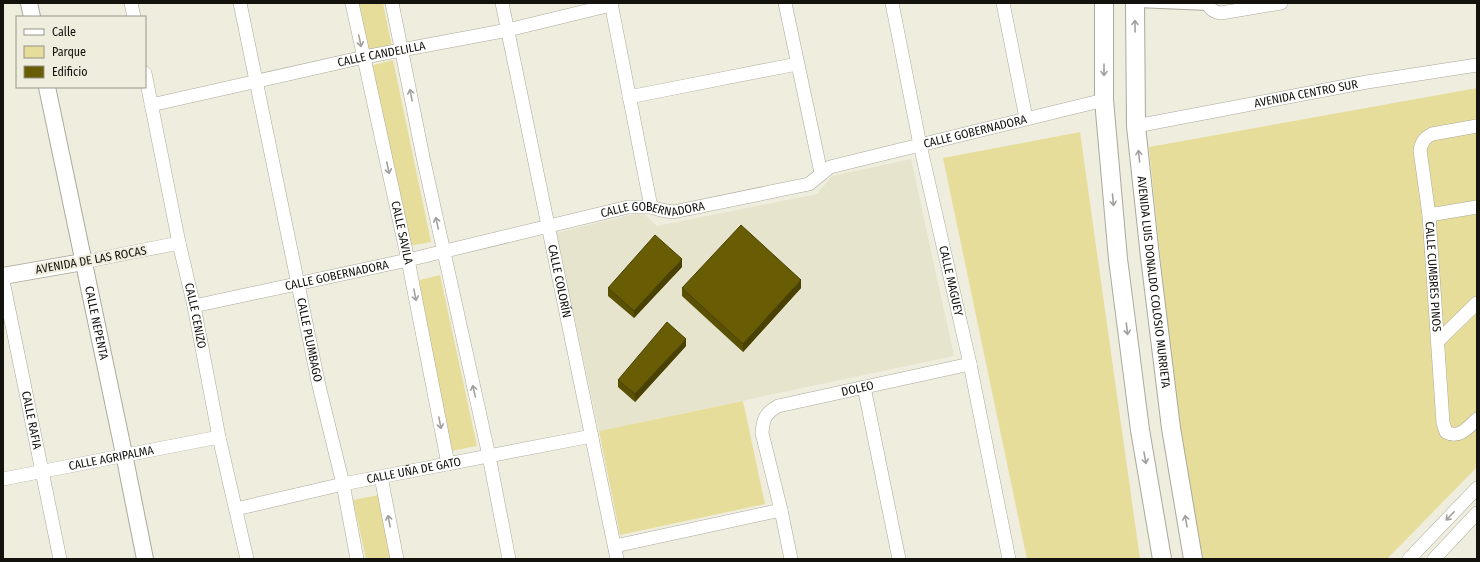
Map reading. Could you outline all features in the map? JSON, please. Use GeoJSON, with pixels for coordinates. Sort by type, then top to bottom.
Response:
{"type":"FeatureCollection","features":[{"type":"Feature","properties":{"kind":"main road"},"geometry":{"type":"LineString","coordinates":[[1104,3],[1104,100],[1118,259],[1140,430],[1162,559]]}},
{"type":"Feature","properties":{"kind":"main road","name":"AVENIDA LUIS DONALDO COLOSIO MURRIETA"},"geometry":{"type":"LineString","coordinates":[[1135,3],[1136,126],[1171,428],[1193,559]]}},
{"type":"Feature","properties":{"kind":"street"},"geometry":{"type":"LineString","coordinates":[[29,3],[32,16]]}},
{"type":"Feature","properties":{"kind":"street"},"geometry":{"type":"LineString","coordinates":[[131,3],[134,16]]}},
{"type":"Feature","properties":{"kind":"street","name":"CALLE PLUMBAGO"},"geometry":{"type":"LineString","coordinates":[[240,3],[319,386],[343,484],[357,559]]}},
{"type":"Feature","properties":{"kind":"street","name":"CALLE SAVILA"},"geometry":{"type":"LineString","coordinates":[[352,3],[408,260],[448,464]]}},
{"type":"Feature","properties":{"kind":"street"},"geometry":{"type":"LineString","coordinates":[[392,3],[443,252],[489,456],[509,559]]}},
{"type":"Feature","properties":{"kind":"street","name":"CALLE COLORÍN"},"geometry":{"type":"LineString","coordinates":[[502,3],[616,553]]}},
{"type":"Feature","properties":{"kind":"street"},"geometry":{"type":"LineString","coordinates":[[785,3],[821,173]]}},
{"type":"Feature","properties":{"kind":"street","name":"CALLE MAGUEY"},"geometry":{"type":"LineString","coordinates":[[892,3],[920,145],[970,364],[1007,559]]}},
{"type":"Feature","properties":{"kind":"street"},"geometry":{"type":"LineString","coordinates":[[1003,3],[1026,118]]}},
{"type":"Feature","properties":{"kind":"street"},"geometry":{"type":"LineString","coordinates":[[1213,8],[1279,3]]}},
{"type":"Feature","properties":{"kind":"street"},"geometry":{"type":"LineString","coordinates":[[611,4],[651,206]]}},
{"type":"Feature","properties":{"kind":"street","name":"CALLE CANDELILLA"},"geometry":{"type":"LineString","coordinates":[[151,105],[364,57],[508,30],[611,4]]}},
{"type":"Feature","properties":{"kind":"street"},"geometry":{"type":"LineString","coordinates":[[629,98],[797,64]]}},
{"type":"Feature","properties":{"kind":"street","name":"AVENIDA CENTRO SUR"},"geometry":{"type":"LineString","coordinates":[[1136,126],[1367,82],[1477,65]]}},
{"type":"Feature","properties":{"kind":"street","name":"CALLE CENIZO"},"geometry":{"type":"LineString","coordinates":[[146,78],[179,243],[194,306],[219,437],[236,508],[246,559]]}},
{"type":"Feature","properties":{"kind":"street","name":"CALLE NEPENTA"},"geometry":{"type":"LineString","coordinates":[[47,88],[145,559]]}},
{"type":"Feature","properties":{"kind":"street","name":"CALLE GOBERNADORA"},"geometry":{"type":"LineString","coordinates":[[194,306],[408,260],[628,207],[651,206],[661,210],[673,212],[809,184],[830,167],[1104,100]]}},
{"type":"Feature","properties":{"kind":"street","name":"CALLE CUMBRES PINOS"},"geometry":{"type":"LineString","coordinates":[[1475,426],[1457,435],[1452,435],[1446,432],[1442,423],[1429,214],[1420,150],[1422,142],[1426,137],[1432,134],[1477,126]]}},
{"type":"Feature","properties":{"kind":"street"},"geometry":{"type":"LineString","coordinates":[[1429,214],[1477,207]]}},
{"type":"Feature","properties":{"kind":"street","name":"AVENIDA DE LAS ROCAS"},"geometry":{"type":"LineString","coordinates":[[3,276],[179,243]]}},
{"type":"Feature","properties":{"kind":"street","name":"CALLE RAFIA"},"geometry":{"type":"LineString","coordinates":[[3,281],[60,559]]}},
{"type":"Feature","properties":{"kind":"street"},"geometry":{"type":"LineString","coordinates":[[1438,342],[1477,303]]}},
{"type":"Feature","properties":{"kind":"street","name":"DOLEO"},"geometry":{"type":"LineString","coordinates":[[781,510],[762,433],[762,422],[769,412],[778,406],[970,364]]}},
{"type":"Feature","properties":{"kind":"street"},"geometry":{"type":"LineString","coordinates":[[864,387],[900,559]]}},
{"type":"Feature","properties":{"kind":"street","name":"CALLE UÑA DE GATO"},"geometry":{"type":"LineString","coordinates":[[236,508],[343,484],[592,436]]}},
{"type":"Feature","properties":{"kind":"street","name":"CALLE AGRIPALMA"},"geometry":{"type":"LineString","coordinates":[[3,479],[124,454],[219,437]]}},
{"type":"Feature","properties":{"kind":"street"},"geometry":{"type":"LineString","coordinates":[[381,477],[397,559]]}},
{"type":"Feature","properties":{"kind":"street"},"geometry":{"type":"LineString","coordinates":[[1409,559],[1477,488]]}},
{"type":"Feature","properties":{"kind":"street"},"geometry":{"type":"LineString","coordinates":[[616,553],[781,510],[791,559]]}},
{"type":"Feature","properties":{"kind":"street"},"geometry":{"type":"LineString","coordinates":[[1434,559],[1477,513]]}},
{"type":"Feature","properties":{"kind":"lane"},"geometry":{"type":"LineString","coordinates":[[1135,3],[1213,8]]}},
{"type":"Feature","properties":{"kind":"shaded area"},"geometry":{"type":"Polygon","coordinates":[[[911,159],[954,356],[599,431],[556,233],[642,212],[657,226],[817,194],[832,176],[911,159]]]}},
{"type":"Feature","properties":{"kind":"green space"},"geometry":{"type":"Polygon","coordinates":[[[358,3],[383,3],[392,47],[369,51],[358,3]]]}},
{"type":"Feature","properties":{"kind":"green space"},"geometry":{"type":"Polygon","coordinates":[[[393,60],[431,242],[409,246],[370,66],[393,60]]]}},
{"type":"Feature","properties":{"kind":"green space"},"geometry":{"type":"Polygon","coordinates":[[[1477,88],[1477,467],[1387,559],[1203,559],[1175,401],[1149,147],[1477,88]]]}},
{"type":"Feature","properties":{"kind":"green space"},"geometry":{"type":"Polygon","coordinates":[[[1080,132],[1140,559],[1027,559],[943,158],[1080,132]]]}},
{"type":"Feature","properties":{"kind":"green space"},"geometry":{"type":"Polygon","coordinates":[[[440,275],[477,446],[451,451],[416,281],[440,275]]]}},
{"type":"Feature","properties":{"kind":"green space"},"geometry":{"type":"Polygon","coordinates":[[[743,401],[765,504],[620,535],[599,431],[743,401]]]}},
{"type":"Feature","properties":{"kind":"green space"},"geometry":{"type":"Polygon","coordinates":[[[379,495],[392,559],[366,559],[353,500],[379,495]]]}},
{"type":"Feature","properties":{"kind":"building"},"geometry":{"type":"Polygon","coordinates":[[[741,225],[801,280],[743,344],[682,288],[741,225]]]}},
{"type":"Feature","properties":{"kind":"building"},"geometry":{"type":"Polygon","coordinates":[[[655,235],[682,259],[634,311],[608,288],[655,235]]]}},
{"type":"Feature","properties":{"kind":"building"},"geometry":{"type":"Polygon","coordinates":[[[667,322],[686,339],[635,394],[618,380],[667,322]]]}}]}
